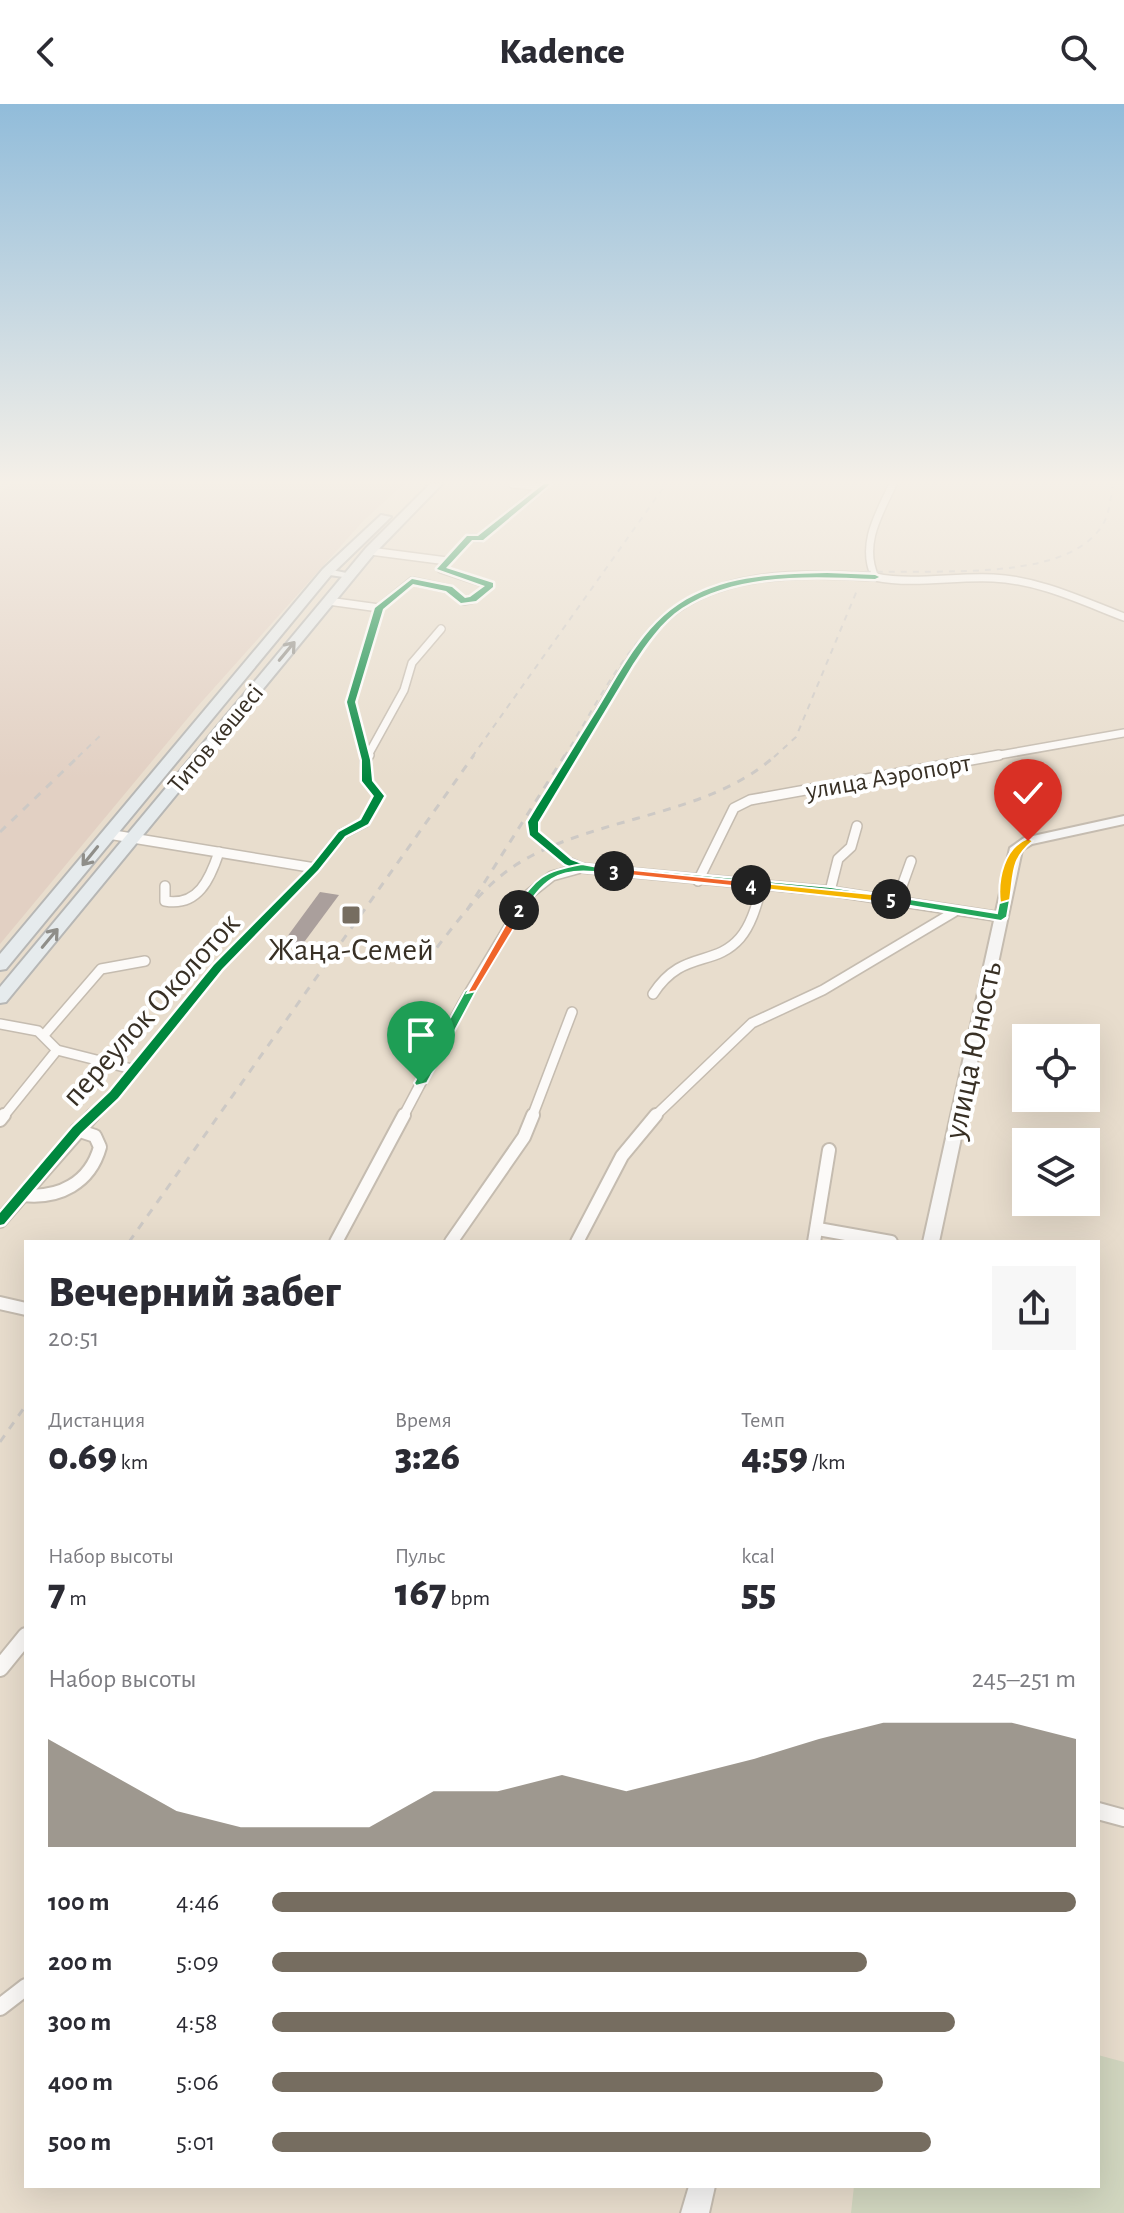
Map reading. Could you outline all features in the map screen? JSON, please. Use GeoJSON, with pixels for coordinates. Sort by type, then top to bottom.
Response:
{"type":"FeatureCollection","features":[{"type":"Feature","properties":{"kind":"highway","name":"Титов көшесі"},"geometry":{"type":"LineString","coordinates":[[0,965],[318,582]]}},
{"type":"Feature","properties":{"kind":"highway","name":"Титов көшесі"},"geometry":{"type":"LineString","coordinates":[[0,998],[344,582]]}},
{"type":"Feature","properties":{"kind":"street"},"geometry":{"type":"LineString","coordinates":[[366,760],[351,702],[379,608],[410,582]]}},
{"type":"Feature","properties":{"kind":"street"},"geometry":{"type":"LineString","coordinates":[[419,582],[449,589],[464,601],[473,599],[490,585],[481,582]]}},
{"type":"Feature","properties":{"kind":"street"},"geometry":{"type":"LineString","coordinates":[[750,582],[688,601],[647,636],[533,822],[533,833],[568,862],[582,868],[830,891],[1001,917]]}},
{"type":"Feature","properties":{"kind":"street"},"geometry":{"type":"LineString","coordinates":[[1024,582],[1124,617]]}},
{"type":"Feature","properties":{"kind":"street"},"geometry":{"type":"LineString","coordinates":[[328,601],[379,608]]}},
{"type":"Feature","properties":{"kind":"street"},"geometry":{"type":"LineString","coordinates":[[366,760],[404,690],[412,663],[441,629]]}},
{"type":"Feature","properties":{"kind":"street","name":"улица Аэропорт"},"geometry":{"type":"LineString","coordinates":[[698,881],[734,808],[750,800],[1124,733]]}},
{"type":"Feature","properties":{"kind":"street","name":"переулок Околоток"},"geometry":{"type":"LineString","coordinates":[[0,1221],[77,1130],[114,1095],[132,1069],[218,967],[315,868],[342,834],[365,822],[379,796],[367,781],[366,760]]}},
{"type":"Feature","properties":{"kind":"street","name":"улица Юность"},"geometry":{"type":"LineString","coordinates":[[931,1240],[1016,848],[1050,836],[1124,820]]}},
{"type":"Feature","properties":{"kind":"street"},"geometry":{"type":"LineString","coordinates":[[830,891],[838,859],[851,847],[857,826]]}},
{"type":"Feature","properties":{"kind":"street"},"geometry":{"type":"LineString","coordinates":[[108,834],[315,868]]}},
{"type":"Feature","properties":{"kind":"street"},"geometry":{"type":"LineString","coordinates":[[165,886],[163,896],[172,903],[195,895],[209,883],[219,852]]}},
{"type":"Feature","properties":{"kind":"street"},"geometry":{"type":"LineString","coordinates":[[897,900],[911,861]]}},
{"type":"Feature","properties":{"kind":"street"},"geometry":{"type":"LineString","coordinates":[[337,1240],[463,1003],[528,895],[539,880],[582,868]]}},
{"type":"Feature","properties":{"kind":"street"},"geometry":{"type":"LineString","coordinates":[[653,994],[669,969],[735,942],[745,930],[762,886]]}},
{"type":"Feature","properties":{"kind":"street"},"geometry":{"type":"LineString","coordinates":[[578,1240],[622,1156],[669,1099],[752,1023],[823,990],[954,912]]}},
{"type":"Feature","properties":{"kind":"street"},"geometry":{"type":"LineString","coordinates":[[44,1035],[101,969],[145,961]]}},
{"type":"Feature","properties":{"kind":"street"},"geometry":{"type":"LineString","coordinates":[[452,1240],[524,1137],[572,1012]]}},
{"type":"Feature","properties":{"kind":"street"},"geometry":{"type":"LineString","coordinates":[[0,1024],[44,1035],[57,1050],[132,1069]]}},
{"type":"Feature","properties":{"kind":"street"},"geometry":{"type":"LineString","coordinates":[[0,1120],[57,1050]]}},
{"type":"Feature","properties":{"kind":"street"},"geometry":{"type":"LineString","coordinates":[[23,1195],[41,1198],[68,1190],[85,1174],[100,1149],[100,1141],[94,1135],[77,1130]]}},
{"type":"Feature","properties":{"kind":"street"},"geometry":{"type":"LineString","coordinates":[[829,1150],[816,1236],[866,1240]]}},
{"type":"Feature","properties":{"kind":"street"},"geometry":{"type":"LineString","coordinates":[[0,1303],[24,1309]]}},
{"type":"Feature","properties":{"kind":"street"},"geometry":{"type":"LineString","coordinates":[[0,1668],[24,1638]]}},
{"type":"Feature","properties":{"kind":"street"},"geometry":{"type":"LineString","coordinates":[[1100,1812],[1124,1818]]}},
{"type":"Feature","properties":{"kind":"street"},"geometry":{"type":"LineString","coordinates":[[0,2007],[24,1989]]}},
{"type":"Feature","properties":{"kind":"street"},"geometry":{"type":"LineString","coordinates":[[695,2213],[701,2188]]}},
{"type":"Feature","properties":{"kind":"shaded area"},"geometry":{"type":"Polygon","coordinates":[[[0,582],[308,582],[197,707],[0,944],[0,582]]]}},
{"type":"Feature","properties":{"kind":"green space"},"geometry":{"type":"Polygon","coordinates":[[[1100,2056],[1124,2062],[1124,2213],[851,2213],[854,2188],[1100,2188],[1100,2056]]]}},
{"type":"Feature","properties":{"kind":"building","name":"Жаңа-Семей"},"geometry":{"type":"Polygon","coordinates":[[[320,892],[339,895],[302,945],[284,941],[320,892]]]}},
{"type":"Feature","properties":{"kind":"railway"},"geometry":{"type":"LineString","coordinates":[[472,757],[596,582]]}},
{"type":"Feature","properties":{"kind":"railway"},"geometry":{"type":"LineString","coordinates":[[564,757],[600,696],[641,638],[676,606],[721,585],[735,582]]}},
{"type":"Feature","properties":{"kind":"railway"},"geometry":{"type":"LineString","coordinates":[[774,757],[796,737],[858,588]]}},
{"type":"Feature","properties":{"kind":"railway"},"geometry":{"type":"LineString","coordinates":[[78,757],[104,732]]}},
{"type":"Feature","properties":{"kind":"railway"},"geometry":{"type":"LineString","coordinates":[[0,832],[80,755]]}},
{"type":"Feature","properties":{"kind":"railway"},"geometry":{"type":"LineString","coordinates":[[130,1240],[474,755]]}},
{"type":"Feature","properties":{"kind":"railway"},"geometry":{"type":"LineString","coordinates":[[467,910],[565,755]]}},
{"type":"Feature","properties":{"kind":"railway"},"geometry":{"type":"LineString","coordinates":[[427,960],[483,892],[524,860],[586,833],[720,791],[750,775],[776,755]]}},
{"type":"Feature","properties":{"kind":"railway"},"geometry":{"type":"LineString","coordinates":[[0,1442],[24,1408]]}},
{"type":"Feature","properties":{"kind":"cycle path"},"geometry":{"type":"LineString","coordinates":[[0,1221],[77,1130],[114,1095],[218,967],[315,868],[342,834],[365,822],[379,796],[367,781],[366,760],[351,702],[379,608],[410,582]]}},
{"type":"Feature","properties":{"kind":"cycle path"},"geometry":{"type":"LineString","coordinates":[[419,582],[449,589],[464,601],[473,599],[490,585],[482,582]]}},
{"type":"Feature","properties":{"kind":"cycle path"},"geometry":{"type":"LineString","coordinates":[[741,582],[699,595],[656,627],[638,651],[533,822],[533,833],[568,862],[582,868],[830,891],[1001,917]]}},
{"type":"Feature","properties":{"kind":"place","name":"Жаңа-Семей"},"geometry":{"type":"Point","coordinates":[351,915]}},
{"type":"Feature","properties":{"kind":"route"},"geometry":{"type":"LineString","coordinates":[[421,1083],[463,1003],[528,895],[539,880],[554,873],[582,868],[830,891],[1001,917],[1011,858],[1016,848],[1028,841]]}}]}
